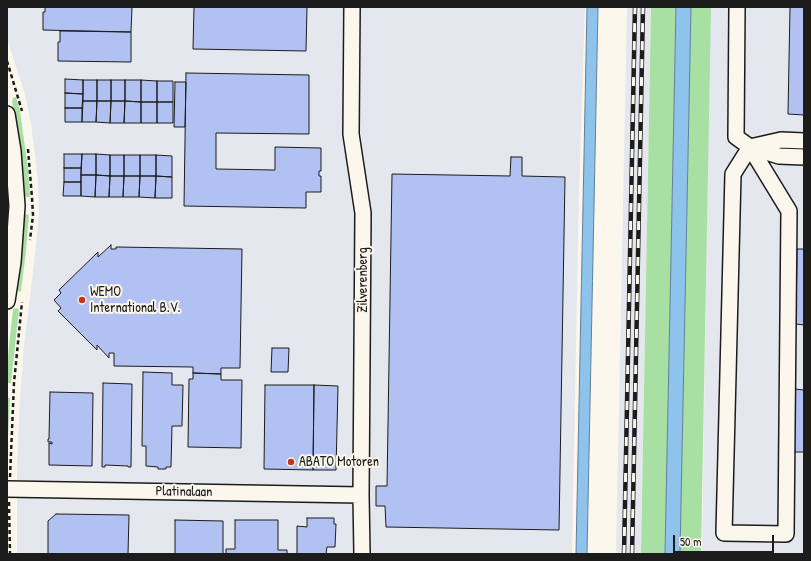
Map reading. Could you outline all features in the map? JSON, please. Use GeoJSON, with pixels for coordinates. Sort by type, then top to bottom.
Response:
{"type":"FeatureCollection","features":[{"type":"Feature","properties":{"kind":"street","name":"Zilverenberg"},"geometry":{"type":"LineString","coordinates":[[352,7],[351,134],[363,213],[362,554]]}},
{"type":"Feature","properties":{"kind":"street"},"geometry":{"type":"LineString","coordinates":[[738,7],[736,137],[750,147],[778,156],[804,157]]}},
{"type":"Feature","properties":{"kind":"street"},"geometry":{"type":"LineString","coordinates":[[7,114],[13,151],[17,199],[13,262],[7,301]]}},
{"type":"Feature","properties":{"kind":"street"},"geometry":{"type":"LineString","coordinates":[[750,147],[789,211],[786,534],[724,533],[733,174],[750,147],[781,140],[804,141]]}},
{"type":"Feature","properties":{"kind":"street","name":"Platinalaan"},"geometry":{"type":"LineString","coordinates":[[7,489],[361,495]]}},
{"type":"Feature","properties":{"kind":"path"},"geometry":{"type":"LineString","coordinates":[[7,61],[19,98]]}},
{"type":"Feature","properties":{"kind":"path"},"geometry":{"type":"LineString","coordinates":[[31,177],[32,198]]}},
{"type":"Feature","properties":{"kind":"path"},"geometry":{"type":"LineString","coordinates":[[10,473],[14,383],[22,309]]}},
{"type":"Feature","properties":{"kind":"path"},"geometry":{"type":"LineString","coordinates":[[9,504],[10,554]]}},
{"type":"Feature","properties":{"kind":"shaded area"},"geometry":{"type":"Polygon","coordinates":[[[7,7],[585,7],[579,192],[572,554],[17,554],[19,416],[24,345],[39,213],[38,180],[31,124],[25,95],[7,39],[7,7]]]}},
{"type":"Feature","properties":{"kind":"shaded area"},"geometry":{"type":"Polygon","coordinates":[[[627,7],[651,7],[641,554],[616,554],[627,7]]]}},
{"type":"Feature","properties":{"kind":"shaded area"},"geometry":{"type":"Polygon","coordinates":[[[710,7],[804,7],[804,554],[702,554],[710,7]]]}},
{"type":"Feature","properties":{"kind":"green space"},"geometry":{"type":"Polygon","coordinates":[[[651,7],[676,7],[665,554],[641,554],[651,7]]]}},
{"type":"Feature","properties":{"kind":"green space"},"geometry":{"type":"Polygon","coordinates":[[[691,7],[711,7],[701,554],[680,554],[691,7]]]}},
{"type":"Feature","properties":{"kind":"green space"},"geometry":{"type":"Polygon","coordinates":[[[16,97],[20,111],[28,169],[30,197],[26,197],[24,195],[19,139],[12,102],[13,98],[16,97]]]}},
{"type":"Feature","properties":{"kind":"green space"},"geometry":{"type":"Polygon","coordinates":[[[7,154],[10,208],[7,245],[7,154]]]}},
{"type":"Feature","properties":{"kind":"green space"},"geometry":{"type":"Polygon","coordinates":[[[26,214],[29,215],[26,251],[21,291],[19,292],[16,288],[24,216],[26,214]]]}},
{"type":"Feature","properties":{"kind":"green space"},"geometry":{"type":"Polygon","coordinates":[[[13,309],[19,309],[11,383],[8,383],[7,372],[9,345],[13,309]]]}},
{"type":"Feature","properties":{"kind":"green space"},"geometry":{"type":"Polygon","coordinates":[[[7,398],[10,398],[7,460],[7,398]]]}},
{"type":"Feature","properties":{"kind":"water"},"geometry":{"type":"Polygon","coordinates":[[[587,7],[598,7],[587,554],[576,554],[587,7]]]}},
{"type":"Feature","properties":{"kind":"water"},"geometry":{"type":"Polygon","coordinates":[[[676,7],[691,7],[680,554],[665,554],[676,7]]]}},
{"type":"Feature","properties":{"kind":"building"},"geometry":{"type":"Polygon","coordinates":[[[45,7],[132,7],[131,32],[43,30],[43,12],[45,12],[45,7]]]}},
{"type":"Feature","properties":{"kind":"building"},"geometry":{"type":"Polygon","coordinates":[[[194,7],[307,7],[306,51],[193,49],[194,7]]]}},
{"type":"Feature","properties":{"kind":"building"},"geometry":{"type":"Polygon","coordinates":[[[790,7],[804,7],[804,115],[788,114],[790,7]]]}},
{"type":"Feature","properties":{"kind":"building"},"geometry":{"type":"Polygon","coordinates":[[[60,31],[131,32],[131,62],[58,61],[58,42],[60,42],[60,31]]]}},
{"type":"Feature","properties":{"kind":"building"},"geometry":{"type":"Polygon","coordinates":[[[186,73],[309,75],[309,134],[216,133],[216,169],[275,170],[275,147],[321,148],[321,171],[319,171],[319,176],[321,176],[321,192],[306,192],[306,208],[184,206],[186,73]]]}},
{"type":"Feature","properties":{"kind":"building"},"geometry":{"type":"Polygon","coordinates":[[[65,79],[83,80],[83,94],[65,93],[65,79]]]}},
{"type":"Feature","properties":{"kind":"building"},"geometry":{"type":"Polygon","coordinates":[[[83,80],[97,80],[97,101],[83,101],[83,80]]]}},
{"type":"Feature","properties":{"kind":"building"},"geometry":{"type":"Polygon","coordinates":[[[97,80],[111,80],[111,101],[97,101],[97,80]]]}},
{"type":"Feature","properties":{"kind":"building"},"geometry":{"type":"Polygon","coordinates":[[[111,80],[125,80],[125,101],[111,101],[111,80]]]}},
{"type":"Feature","properties":{"kind":"building"},"geometry":{"type":"Polygon","coordinates":[[[125,80],[141,80],[141,102],[125,101],[125,80]]]}},
{"type":"Feature","properties":{"kind":"building"},"geometry":{"type":"Polygon","coordinates":[[[141,80],[157,81],[157,102],[141,102],[141,80]]]}},
{"type":"Feature","properties":{"kind":"building"},"geometry":{"type":"Polygon","coordinates":[[[157,81],[173,81],[173,102],[157,102],[157,81]]]}},
{"type":"Feature","properties":{"kind":"building"},"geometry":{"type":"Polygon","coordinates":[[[175,82],[186,82],[185,127],[174,127],[175,82]]]}},
{"type":"Feature","properties":{"kind":"building"},"geometry":{"type":"Polygon","coordinates":[[[65,93],[83,94],[82,108],[65,108],[65,93]]]}},
{"type":"Feature","properties":{"kind":"building"},"geometry":{"type":"Polygon","coordinates":[[[83,101],[97,101],[96,122],[82,122],[83,101]]]}},
{"type":"Feature","properties":{"kind":"building"},"geometry":{"type":"Polygon","coordinates":[[[97,101],[111,101],[110,123],[96,122],[97,101]]]}},
{"type":"Feature","properties":{"kind":"building"},"geometry":{"type":"Polygon","coordinates":[[[111,101],[125,101],[124,123],[110,123],[111,101]]]}},
{"type":"Feature","properties":{"kind":"building"},"geometry":{"type":"Polygon","coordinates":[[[125,101],[141,102],[141,123],[124,123],[125,101]]]}},
{"type":"Feature","properties":{"kind":"building"},"geometry":{"type":"Polygon","coordinates":[[[141,102],[157,102],[157,123],[141,123],[141,102]]]}},
{"type":"Feature","properties":{"kind":"building"},"geometry":{"type":"Polygon","coordinates":[[[157,102],[173,102],[173,123],[157,123],[157,102]]]}},
{"type":"Feature","properties":{"kind":"building"},"geometry":{"type":"Polygon","coordinates":[[[65,108],[82,108],[82,122],[65,122],[65,108]]]}},
{"type":"Feature","properties":{"kind":"building"},"geometry":{"type":"Polygon","coordinates":[[[64,154],[82,154],[81,168],[64,168],[64,154]]]}},
{"type":"Feature","properties":{"kind":"building"},"geometry":{"type":"Polygon","coordinates":[[[82,154],[96,154],[96,175],[81,175],[82,154]]]}},
{"type":"Feature","properties":{"kind":"building"},"geometry":{"type":"Polygon","coordinates":[[[96,154],[110,155],[110,176],[96,175],[96,154]]]}},
{"type":"Feature","properties":{"kind":"building"},"geometry":{"type":"Polygon","coordinates":[[[110,155],[124,155],[124,176],[110,176],[110,155]]]}},
{"type":"Feature","properties":{"kind":"building"},"geometry":{"type":"Polygon","coordinates":[[[124,155],[140,155],[140,176],[124,176],[124,155]]]}},
{"type":"Feature","properties":{"kind":"building"},"geometry":{"type":"Polygon","coordinates":[[[140,155],[156,155],[156,176],[140,176],[140,155]]]}},
{"type":"Feature","properties":{"kind":"building"},"geometry":{"type":"Polygon","coordinates":[[[156,155],[172,156],[172,177],[156,176],[156,155]]]}},
{"type":"Feature","properties":{"kind":"building"},"geometry":{"type":"Polygon","coordinates":[[[511,157],[522,157],[522,176],[565,177],[559,530],[386,527],[385,506],[376,506],[376,486],[387,486],[392,174],[510,176],[511,157]]]}},
{"type":"Feature","properties":{"kind":"building"},"geometry":{"type":"Polygon","coordinates":[[[64,168],[81,168],[81,182],[64,182],[64,168]]]}},
{"type":"Feature","properties":{"kind":"building"},"geometry":{"type":"Polygon","coordinates":[[[81,175],[96,175],[95,197],[81,196],[81,175]]]}},
{"type":"Feature","properties":{"kind":"building"},"geometry":{"type":"Polygon","coordinates":[[[96,175],[110,176],[109,197],[95,197],[96,175]]]}},
{"type":"Feature","properties":{"kind":"building"},"geometry":{"type":"Polygon","coordinates":[[[110,176],[124,176],[123,197],[109,197],[110,176]]]}},
{"type":"Feature","properties":{"kind":"building"},"geometry":{"type":"Polygon","coordinates":[[[124,176],[140,176],[139,197],[123,197],[124,176]]]}},
{"type":"Feature","properties":{"kind":"building"},"geometry":{"type":"Polygon","coordinates":[[[140,176],[156,176],[155,198],[139,197],[140,176]]]}},
{"type":"Feature","properties":{"kind":"building"},"geometry":{"type":"Polygon","coordinates":[[[156,176],[172,177],[172,198],[155,198],[156,176]]]}},
{"type":"Feature","properties":{"kind":"building"},"geometry":{"type":"Polygon","coordinates":[[[64,182],[81,182],[81,196],[63,196],[64,182]]]}},
{"type":"Feature","properties":{"kind":"building"},"geometry":{"type":"Polygon","coordinates":[[[111,245],[111,249],[116,249],[116,247],[242,249],[240,368],[221,368],[221,374],[193,373],[193,367],[114,366],[114,353],[109,353],[109,358],[97,345],[97,350],[58,311],[61,308],[54,300],[61,293],[59,290],[98,252],[98,257],[111,245]]]}},
{"type":"Feature","properties":{"kind":"building"},"geometry":{"type":"Polygon","coordinates":[[[797,249],[804,249],[804,325],[796,324],[797,249]]]}},
{"type":"Feature","properties":{"kind":"building"},"geometry":{"type":"Polygon","coordinates":[[[272,348],[289,348],[288,372],[271,372],[272,348]]]}},
{"type":"Feature","properties":{"kind":"building"},"geometry":{"type":"Polygon","coordinates":[[[143,372],[172,373],[172,385],[183,385],[182,426],[172,426],[171,467],[166,467],[166,469],[146,466],[146,446],[142,446],[143,372]]]}},
{"type":"Feature","properties":{"kind":"building"},"geometry":{"type":"Polygon","coordinates":[[[193,373],[221,374],[221,380],[242,380],[241,448],[188,447],[189,379],[193,379],[193,373]]]}},
{"type":"Feature","properties":{"kind":"building"},"geometry":{"type":"Polygon","coordinates":[[[103,383],[132,384],[131,467],[105,465],[105,467],[102,467],[103,383]]]}},
{"type":"Feature","properties":{"kind":"building"},"geometry":{"type":"Polygon","coordinates":[[[265,385],[314,385],[313,470],[264,469],[265,385]]]}},
{"type":"Feature","properties":{"kind":"building"},"geometry":{"type":"Polygon","coordinates":[[[314,385],[338,386],[336,470],[313,470],[314,385]]]}},
{"type":"Feature","properties":{"kind":"building"},"geometry":{"type":"Polygon","coordinates":[[[795,389],[804,390],[804,452],[794,452],[795,389]]]}},
{"type":"Feature","properties":{"kind":"building"},"geometry":{"type":"Polygon","coordinates":[[[50,392],[93,393],[92,466],[49,465],[49,443],[52,444],[52,442],[48,442],[50,392]]]}},
{"type":"Feature","properties":{"kind":"building"},"geometry":{"type":"Polygon","coordinates":[[[56,514],[129,515],[128,554],[48,554],[48,521],[56,514]]]}},
{"type":"Feature","properties":{"kind":"building"},"geometry":{"type":"Polygon","coordinates":[[[307,518],[334,518],[334,524],[336,524],[335,547],[327,547],[326,554],[297,554],[297,526],[307,527],[307,518]]]}},
{"type":"Feature","properties":{"kind":"building"},"geometry":{"type":"Polygon","coordinates":[[[175,520],[223,521],[223,554],[175,554],[175,520]]]}},
{"type":"Feature","properties":{"kind":"building"},"geometry":{"type":"Polygon","coordinates":[[[235,520],[278,520],[278,550],[287,550],[287,554],[226,554],[226,549],[235,549],[235,520]]]}},
{"type":"Feature","properties":{"kind":"railway"},"geometry":{"type":"LineString","coordinates":[[624,554],[635,7]]}},
{"type":"Feature","properties":{"kind":"railway"},"geometry":{"type":"LineString","coordinates":[[632,554],[643,7]]}},
{"type":"Feature","properties":{"kind":"place","name":"WEMO International B.V."},"geometry":{"type":"Point","coordinates":[82,300]}},
{"type":"Feature","properties":{"kind":"place","name":"ABATO Motoren"},"geometry":{"type":"Point","coordinates":[291,462]}}]}
